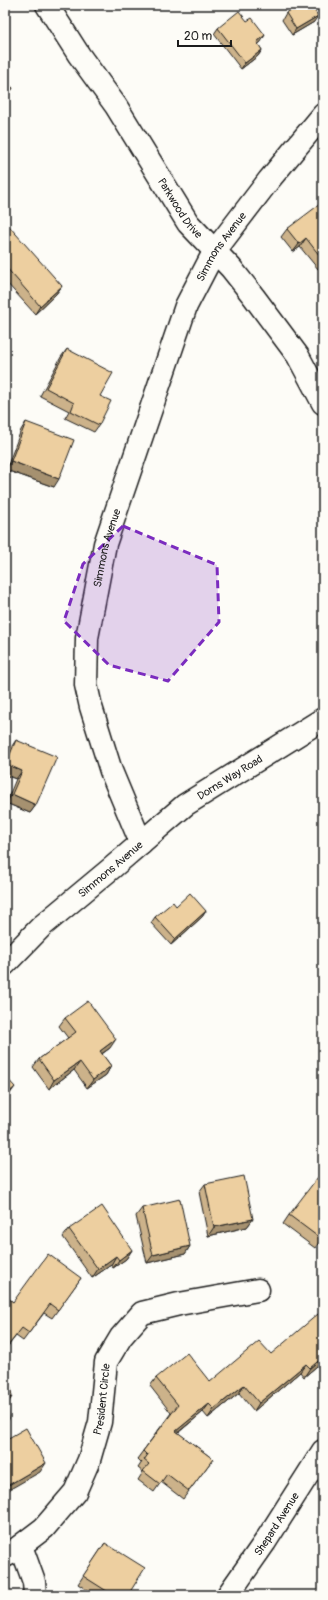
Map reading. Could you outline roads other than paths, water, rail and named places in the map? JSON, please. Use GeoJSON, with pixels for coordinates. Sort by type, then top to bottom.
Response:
{"type":"FeatureCollection","features":[{"type":"Feature","properties":{"kind":"street","name":"Parkwood Drive"},"geometry":{"type":"LineString","coordinates":[[47,5],[79,55],[116,106],[188,223],[214,252],[231,268],[298,356],[323,403]]}},
{"type":"Feature","properties":{"kind":"street","name":"Simmons Avenue"},"geometry":{"type":"LineString","coordinates":[[5,964],[42,926],[141,843],[111,771],[90,707],[86,685],[87,638],[105,544],[186,306],[214,252],[269,180],[323,115]]}},
{"type":"Feature","properties":{"kind":"street","name":"Dorns Way Road"},"geometry":{"type":"LineString","coordinates":[[141,843],[185,805],[323,719]]}},
{"type":"Feature","properties":{"kind":"street","name":"President Circle"},"geometry":{"type":"LineString","coordinates":[[13,1551],[44,1528],[75,1492],[89,1460],[100,1422],[106,1362],[121,1337],[142,1313],[179,1304],[258,1290]]}},
{"type":"Feature","properties":{"kind":"street","name":"Shepard Avenue"},"geometry":{"type":"LineString","coordinates":[[228,1595],[265,1542],[323,1451]]}},
{"type":"Feature","properties":{"kind":"street"},"geometry":{"type":"LineString","coordinates":[[13,1551],[34,1582],[35,1595]]}}]}
